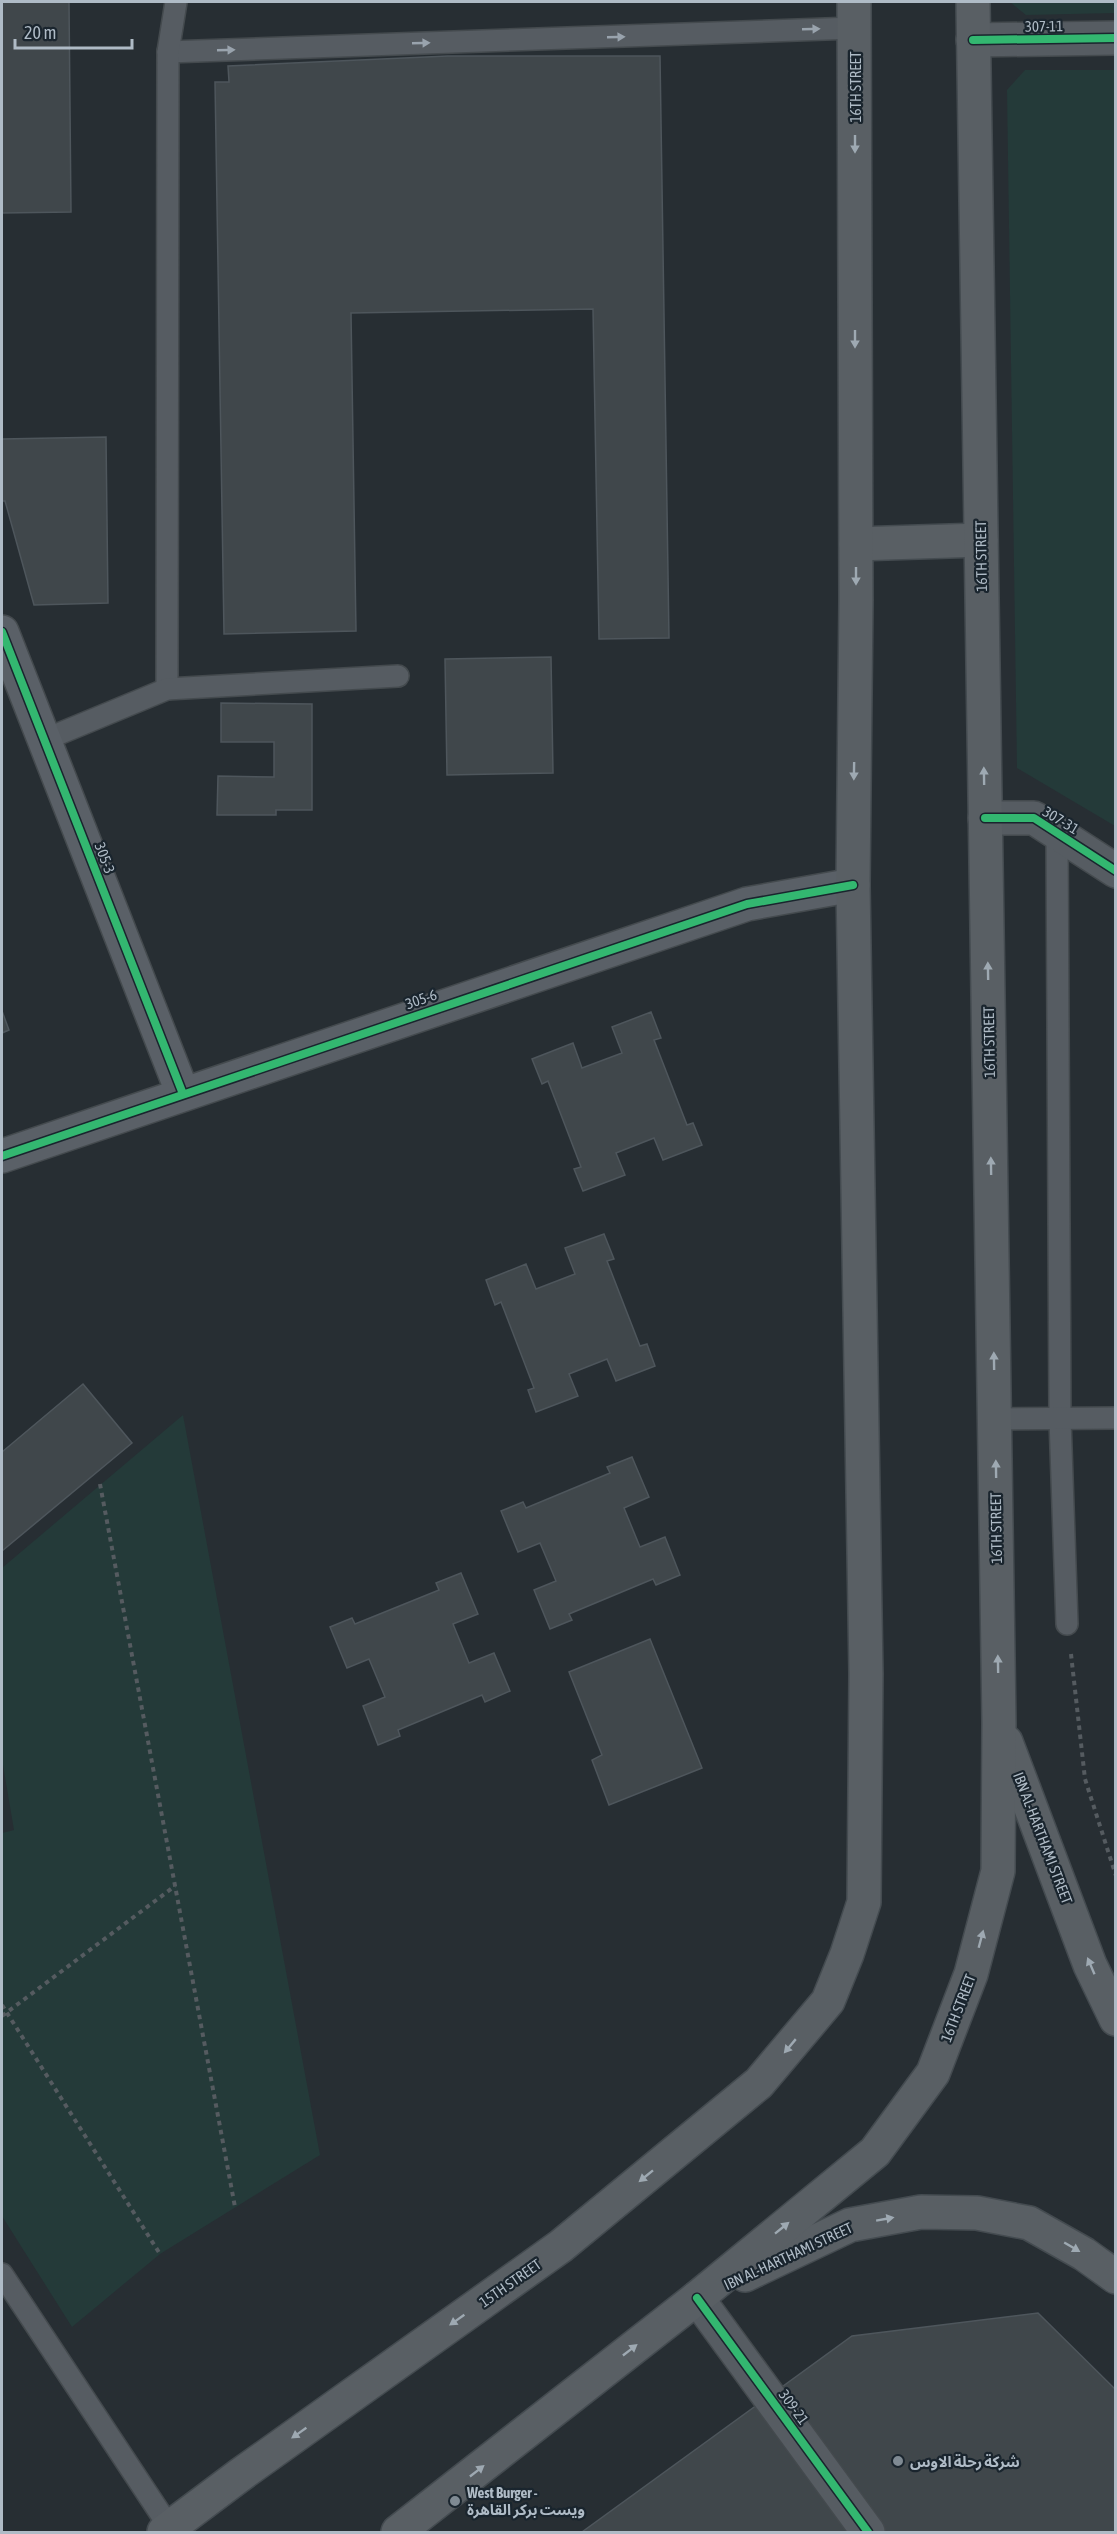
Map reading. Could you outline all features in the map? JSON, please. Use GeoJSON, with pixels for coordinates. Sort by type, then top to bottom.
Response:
{"type":"FeatureCollection","features":[{"type":"Feature","properties":{"kind":"main road","name":"16TH STREET"},"geometry":{"type":"LineString","coordinates":[[697,2298],[875,2152],[933,2073],[971,1974],[998,1871],[999,1723],[995,1419],[973,2]]}},
{"type":"Feature","properties":{"kind":"main road","name":"16TH STREET"},"geometry":{"type":"LineString","coordinates":[[828,2001],[864,1902],[866,1674],[853,885],[856,544],[854,15]]}},
{"type":"Feature","properties":{"kind":"main road"},"geometry":{"type":"LineString","coordinates":[[856,544],[981,540]]}},
{"type":"Feature","properties":{"kind":"main road","name":"IBN AL-HARTHAMI STREET"},"geometry":{"type":"LineString","coordinates":[[999,1723],[1090,1965],[1116,2019]]}},
{"type":"Feature","properties":{"kind":"main road","name":"15TH STREET"},"geometry":{"type":"LineString","coordinates":[[169,2531],[250,2468],[561,2246],[759,2083],[828,2001]]}},
{"type":"Feature","properties":{"kind":"main road","name":"IBN AL-HARTHAMI STREET"},"geometry":{"type":"LineString","coordinates":[[697,2298],[849,2225],[921,2212],[977,2213],[1029,2223],[1084,2254],[1116,2277]]}},
{"type":"Feature","properties":{"kind":"main road"},"geometry":{"type":"LineString","coordinates":[[398,2532],[697,2298]]}},
{"type":"Feature","properties":{"kind":"street","name":"307-11"},"geometry":{"type":"LineString","coordinates":[[973,40],[1116,38]]}},
{"type":"Feature","properties":{"kind":"street","name":"305-3"},"geometry":{"type":"LineString","coordinates":[[2,632],[183,1094]]}},
{"type":"Feature","properties":{"kind":"street","name":"307-31"},"geometry":{"type":"LineString","coordinates":[[985,818],[1034,818],[1116,871]]}},
{"type":"Feature","properties":{"kind":"street","name":"305-6"},"geometry":{"type":"LineString","coordinates":[[2,1156],[747,904],[853,885]]}},
{"type":"Feature","properties":{"kind":"street","name":"309-21"},"geometry":{"type":"LineString","coordinates":[[697,2298],[868,2532]]}},
{"type":"Feature","properties":{"kind":"lane"},"geometry":{"type":"LineString","coordinates":[[167,689],[168,51],[176,2]]}},
{"type":"Feature","properties":{"kind":"lane"},"geometry":{"type":"LineString","coordinates":[[168,51],[854,15]]}},
{"type":"Feature","properties":{"kind":"lane"},"geometry":{"type":"LineString","coordinates":[[44,740],[167,689],[398,676]]}},
{"type":"Feature","properties":{"kind":"lane"},"geometry":{"type":"LineString","coordinates":[[1057,833],[1060,1419],[1067,1624]]}},
{"type":"Feature","properties":{"kind":"lane"},"geometry":{"type":"LineString","coordinates":[[995,1419],[1116,1418]]}},
{"type":"Feature","properties":{"kind":"lane"},"geometry":{"type":"LineString","coordinates":[[2,2274],[169,2531]]}},
{"type":"Feature","properties":{"kind":"path"},"geometry":{"type":"LineString","coordinates":[[100,1484],[235,2207]]}},
{"type":"Feature","properties":{"kind":"path"},"geometry":{"type":"LineString","coordinates":[[1067,1624],[1085,1779],[1116,1876]]}},
{"type":"Feature","properties":{"kind":"path"},"geometry":{"type":"LineString","coordinates":[[2,2016],[175,1886]]}},
{"type":"Feature","properties":{"kind":"path"},"geometry":{"type":"LineString","coordinates":[[2,2005],[160,2254]]}},
{"type":"Feature","properties":{"kind":"green space"},"geometry":{"type":"Polygon","coordinates":[[[1010,2],[1115,2],[1115,13],[1026,15],[1010,2]]]}},
{"type":"Feature","properties":{"kind":"green space"},"geometry":{"type":"Polygon","coordinates":[[[1025,70],[1115,70],[1115,826],[1017,768],[1007,90],[1025,70]]]}},
{"type":"Feature","properties":{"kind":"green space"},"geometry":{"type":"Polygon","coordinates":[[[183,1415],[320,2155],[160,2254],[72,2327],[2,2216],[2,1833],[14,1830],[2,1759],[2,1568],[183,1415]]]}},
{"type":"Feature","properties":{"kind":"building"},"geometry":{"type":"Polygon","coordinates":[[[2,2],[69,2],[71,212],[2,213],[2,2]]]}},
{"type":"Feature","properties":{"kind":"building"},"geometry":{"type":"Polygon","coordinates":[[[448,56],[660,56],[669,638],[599,639],[593,309],[351,313],[356,631],[224,634],[215,82],[229,82],[228,66],[448,56]]]}},
{"type":"Feature","properties":{"kind":"building"},"geometry":{"type":"Polygon","coordinates":[[[106,437],[108,603],[34,605],[5,501],[2,501],[2,439],[106,437]]]}},
{"type":"Feature","properties":{"kind":"building"},"geometry":{"type":"Polygon","coordinates":[[[551,657],[553,773],[447,775],[445,659],[551,657]]]}},
{"type":"Feature","properties":{"kind":"building"},"geometry":{"type":"Polygon","coordinates":[[[221,703],[312,704],[312,810],[276,810],[276,815],[217,815],[218,776],[274,777],[274,742],[221,742],[221,703]]]}},
{"type":"Feature","properties":{"kind":"building"},"geometry":{"type":"Polygon","coordinates":[[[2,1011],[9,1030],[2,1033],[2,1011]]]}},
{"type":"Feature","properties":{"kind":"building"},"geometry":{"type":"Polygon","coordinates":[[[651,1012],[661,1038],[654,1040],[687,1125],[693,1123],[702,1145],[663,1160],[654,1138],[616,1153],[625,1175],[583,1191],[574,1169],[581,1167],[548,1081],[542,1084],[532,1059],[573,1043],[582,1068],[622,1053],[612,1027],[651,1012]]]}},
{"type":"Feature","properties":{"kind":"building"},"geometry":{"type":"Polygon","coordinates":[[[604,1234],[614,1259],[607,1261],[640,1346],[647,1344],[655,1366],[616,1381],[607,1359],[569,1374],[578,1396],[536,1412],[528,1390],[534,1388],[501,1302],[495,1305],[486,1280],[526,1264],[536,1289],[575,1274],[565,1248],[604,1234]]]}},
{"type":"Feature","properties":{"kind":"building"},"geometry":{"type":"Polygon","coordinates":[[[83,1384],[132,1443],[2,1551],[2,1452],[83,1384]]]}},
{"type":"Feature","properties":{"kind":"building"},"geometry":{"type":"Polygon","coordinates":[[[632,1457],[649,1497],[624,1508],[640,1547],[665,1537],[680,1575],[656,1585],[653,1579],[569,1614],[572,1620],[550,1629],[534,1590],[556,1581],[540,1543],[518,1552],[501,1511],[523,1502],[526,1508],[610,1473],[607,1467],[632,1457]]]}},
{"type":"Feature","properties":{"kind":"building"},"geometry":{"type":"Polygon","coordinates":[[[461,1573],[478,1614],[453,1624],[469,1663],[494,1653],[510,1691],[485,1702],[482,1695],[398,1730],[400,1736],[378,1745],[363,1706],[385,1697],[369,1659],[347,1668],[330,1627],[352,1618],[355,1624],[439,1590],[436,1583],[461,1573]]]}},
{"type":"Feature","properties":{"kind":"building"},"geometry":{"type":"Polygon","coordinates":[[[650,1639],[702,1768],[609,1805],[592,1760],[602,1755],[569,1672],[650,1639]]]}},
{"type":"Feature","properties":{"kind":"building","name":"شركة رحلة الاوس"},"geometry":{"type":"Polygon","coordinates":[[[1038,2313],[1116,2390],[1116,2532],[582,2532],[852,2336],[1038,2313]]]}},
{"type":"Feature","properties":{"kind":"cycle path"},"geometry":{"type":"LineString","coordinates":[[973,40],[1116,38]]}},
{"type":"Feature","properties":{"kind":"cycle path"},"geometry":{"type":"LineString","coordinates":[[2,632],[183,1094]]}},
{"type":"Feature","properties":{"kind":"cycle path"},"geometry":{"type":"LineString","coordinates":[[985,818],[1034,818],[1116,871]]}},
{"type":"Feature","properties":{"kind":"cycle path"},"geometry":{"type":"LineString","coordinates":[[2,1156],[747,904],[853,885]]}},
{"type":"Feature","properties":{"kind":"cycle path"},"geometry":{"type":"LineString","coordinates":[[697,2298],[868,2532]]}},
{"type":"Feature","properties":{"kind":"place","name":"شركة رحلة الاوس"},"geometry":{"type":"Point","coordinates":[898,2461]}},
{"type":"Feature","properties":{"kind":"place","name":"West Burger - ويست بركر القاهرة"},"geometry":{"type":"Point","coordinates":[455,2501]}}]}
